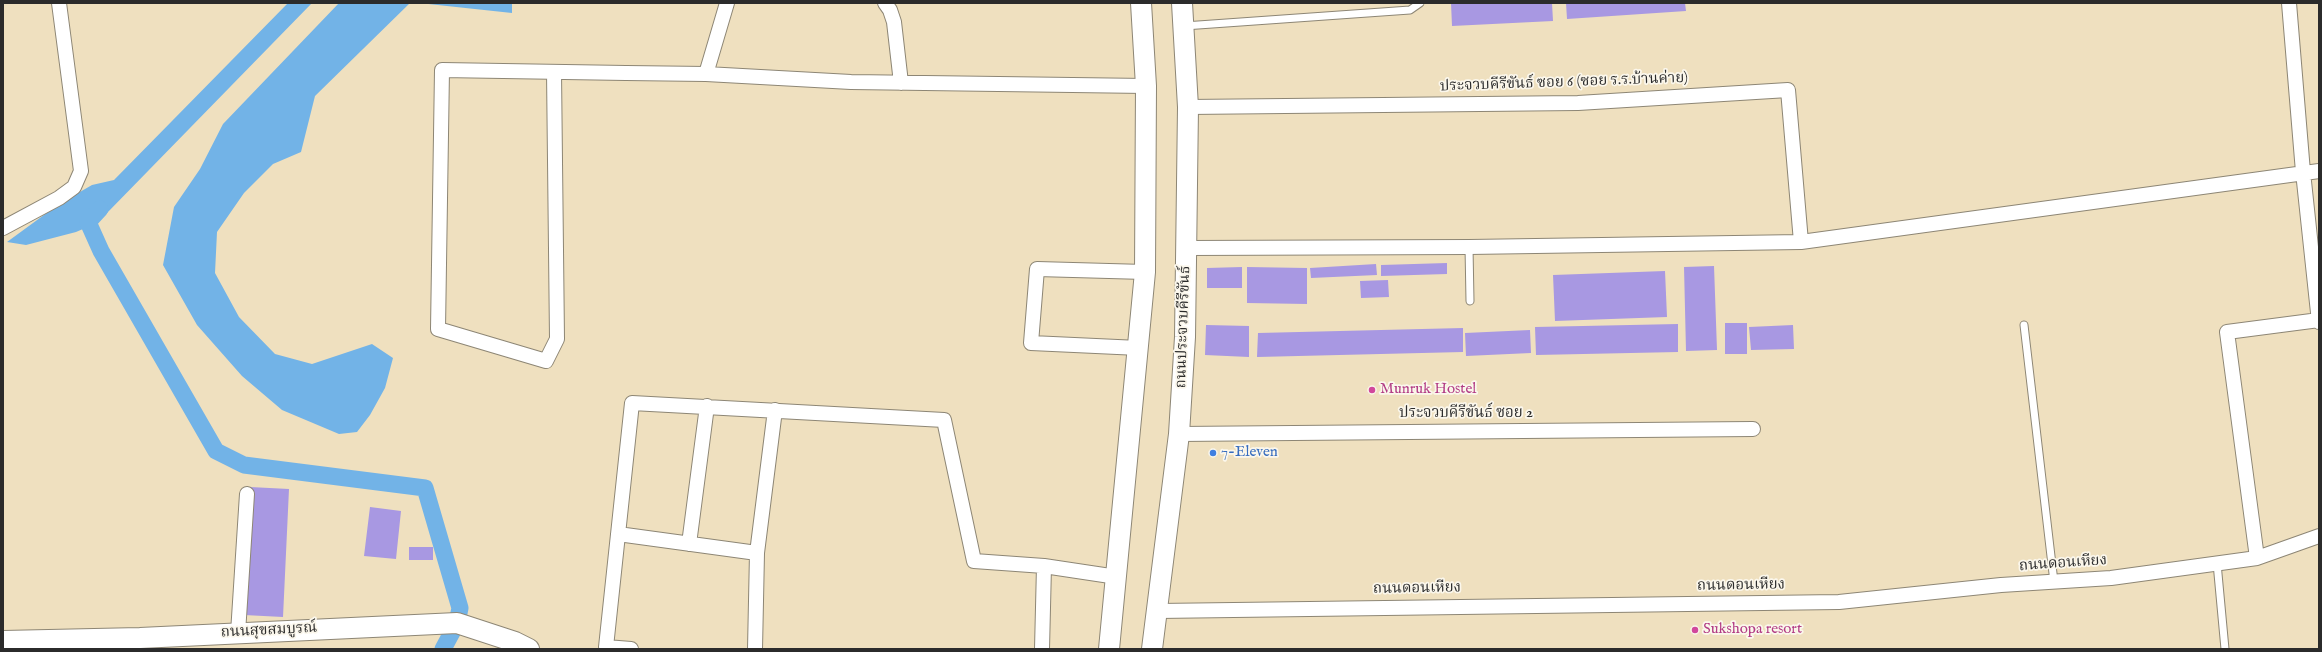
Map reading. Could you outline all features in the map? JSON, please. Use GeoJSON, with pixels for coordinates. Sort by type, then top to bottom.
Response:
{"type":"FeatureCollection","features":[{"type":"Feature","properties":{"kind":"main road"},"geometry":{"type":"LineString","coordinates":[[1109,649],[1139,348],[1145,272],[1146,86],[1141,3]]}},
{"type":"Feature","properties":{"kind":"main road","name":"ถนนประจวบคีรีขันธ์"},"geometry":{"type":"LineString","coordinates":[[1152,649],[1158,611],[1179,434],[1185,337],[1188,107],[1182,3]]}},
{"type":"Feature","properties":{"kind":"main road","name":"ถนนสุขสมบูรณ์"},"geometry":{"type":"LineString","coordinates":[[3,641],[140,643],[238,633],[457,623],[515,642],[530,649]]}},
{"type":"Feature","properties":{"kind":"street"},"geometry":{"type":"LineString","coordinates":[[3,228],[59,198],[74,187],[80,171],[59,3]]}},
{"type":"Feature","properties":{"kind":"street"},"geometry":{"type":"LineString","coordinates":[[706,74],[727,3]]}},
{"type":"Feature","properties":{"kind":"street"},"geometry":{"type":"LineString","coordinates":[[885,3],[890,10],[894,22],[901,83]]}},
{"type":"Feature","properties":{"kind":"street"},"geometry":{"type":"LineString","coordinates":[[2257,558],[2227,332],[2319,321],[2303,172],[2289,3]]}},
{"type":"Feature","properties":{"kind":"street"},"geometry":{"type":"LineString","coordinates":[[554,72],[557,339],[546,361],[438,329],[442,70],[706,74],[901,83],[1146,86]]}},
{"type":"Feature","properties":{"kind":"street","name":"ประจวบคีรีขันธ์ ซอย 6 (ซอย ร.ร.บ้านค่าย)"},"geometry":{"type":"LineString","coordinates":[[1188,107],[1578,103],[1788,90],[1801,242]]}},
{"type":"Feature","properties":{"kind":"street"},"geometry":{"type":"LineString","coordinates":[[1187,248],[1469,247],[1801,242],[2319,171]]}},
{"type":"Feature","properties":{"kind":"street"},"geometry":{"type":"LineString","coordinates":[[1139,348],[1030,343],[1036,269],[1145,272]]}},
{"type":"Feature","properties":{"kind":"street"},"geometry":{"type":"LineString","coordinates":[[631,649],[606,647],[632,403],[944,420],[974,561],[1044,566],[1117,577]]}},
{"type":"Feature","properties":{"kind":"street"},"geometry":{"type":"LineString","coordinates":[[689,544],[707,406]]}},
{"type":"Feature","properties":{"kind":"street"},"geometry":{"type":"LineString","coordinates":[[755,649],[757,553],[776,410]]}},
{"type":"Feature","properties":{"kind":"street","name":"ประจวบคีรีขันธ์ ซอย 2"},"geometry":{"type":"LineString","coordinates":[[1179,434],[1754,429]]}},
{"type":"Feature","properties":{"kind":"street"},"geometry":{"type":"LineString","coordinates":[[238,633],[246,494]]}},
{"type":"Feature","properties":{"kind":"street"},"geometry":{"type":"LineString","coordinates":[[618,534],[757,553]]}},
{"type":"Feature","properties":{"kind":"street","name":"ถนนดอนเหียง"},"geometry":{"type":"LineString","coordinates":[[1158,611],[1839,602],[2111,578],[2257,558],[2319,536]]}},
{"type":"Feature","properties":{"kind":"street"},"geometry":{"type":"LineString","coordinates":[[1042,649],[1044,566]]}},
{"type":"Feature","properties":{"kind":"lane"},"geometry":{"type":"LineString","coordinates":[[1184,26],[1410,10],[1420,3]]}},
{"type":"Feature","properties":{"kind":"lane"},"geometry":{"type":"LineString","coordinates":[[1469,247],[1470,301]]}},
{"type":"Feature","properties":{"kind":"lane"},"geometry":{"type":"LineString","coordinates":[[2024,325],[2054,582]]}},
{"type":"Feature","properties":{"kind":"lane"},"geometry":{"type":"LineString","coordinates":[[2217,563],[2225,649]]}},
{"type":"Feature","properties":{"kind":"water"},"geometry":{"type":"Polygon","coordinates":[[[288,3],[312,3],[107,213],[90,226],[76,232],[26,245],[7,242],[59,204],[92,185],[114,180],[288,3]]]}},
{"type":"Feature","properties":{"kind":"water"},"geometry":{"type":"Polygon","coordinates":[[[339,3],[410,3],[315,96],[301,152],[273,164],[244,193],[217,232],[215,273],[239,317],[275,354],[312,364],[372,344],[393,358],[385,388],[370,415],[357,432],[339,434],[282,410],[242,376],[197,325],[163,265],[174,207],[200,169],[223,124],[339,3]]]}},
{"type":"Feature","properties":{"kind":"water"},"geometry":{"type":"Polygon","coordinates":[[[419,3],[512,3],[512,13],[419,3]]]}},
{"type":"Feature","properties":{"kind":"building"},"geometry":{"type":"Polygon","coordinates":[[[1451,3],[1552,3],[1553,21],[1452,26],[1451,3]]]}},
{"type":"Feature","properties":{"kind":"building"},"geometry":{"type":"Polygon","coordinates":[[[1566,3],[1685,3],[1686,11],[1567,19],[1566,3]]]}},
{"type":"Feature","properties":{"kind":"building"},"geometry":{"type":"Polygon","coordinates":[[[1447,263],[1447,274],[1381,276],[1381,265],[1447,263]]]}},
{"type":"Feature","properties":{"kind":"building"},"geometry":{"type":"Polygon","coordinates":[[[1376,264],[1377,275],[1311,278],[1310,268],[1376,264]]]}},
{"type":"Feature","properties":{"kind":"building"},"geometry":{"type":"Polygon","coordinates":[[[1714,266],[1717,350],[1686,351],[1684,267],[1714,266]]]}},
{"type":"Feature","properties":{"kind":"building"},"geometry":{"type":"Polygon","coordinates":[[[1242,267],[1242,288],[1207,288],[1207,268],[1242,267]]]}},
{"type":"Feature","properties":{"kind":"building"},"geometry":{"type":"Polygon","coordinates":[[[1247,267],[1307,268],[1307,304],[1247,303],[1247,267]]]}},
{"type":"Feature","properties":{"kind":"building"},"geometry":{"type":"Polygon","coordinates":[[[1665,271],[1667,317],[1555,321],[1553,275],[1665,271]]]}},
{"type":"Feature","properties":{"kind":"building"},"geometry":{"type":"Polygon","coordinates":[[[1388,280],[1389,297],[1361,298],[1360,281],[1388,280]]]}},
{"type":"Feature","properties":{"kind":"building"},"geometry":{"type":"Polygon","coordinates":[[[1725,323],[1747,323],[1747,354],[1725,354],[1725,323]]]}},
{"type":"Feature","properties":{"kind":"building"},"geometry":{"type":"Polygon","coordinates":[[[1678,324],[1678,352],[1536,355],[1535,327],[1678,324]]]}},
{"type":"Feature","properties":{"kind":"building"},"geometry":{"type":"Polygon","coordinates":[[[1206,325],[1249,326],[1249,357],[1205,355],[1206,325]]]}},
{"type":"Feature","properties":{"kind":"building"},"geometry":{"type":"Polygon","coordinates":[[[1793,325],[1794,349],[1751,350],[1749,327],[1793,325]]]}},
{"type":"Feature","properties":{"kind":"building"},"geometry":{"type":"Polygon","coordinates":[[[1463,328],[1463,352],[1257,357],[1258,333],[1463,328]]]}},
{"type":"Feature","properties":{"kind":"building"},"geometry":{"type":"Polygon","coordinates":[[[1530,330],[1531,353],[1466,356],[1465,333],[1530,330]]]}},
{"type":"Feature","properties":{"kind":"building"},"geometry":{"type":"Polygon","coordinates":[[[250,487],[289,489],[283,617],[244,615],[250,487]]]}},
{"type":"Feature","properties":{"kind":"building"},"geometry":{"type":"Polygon","coordinates":[[[370,507],[401,511],[396,559],[364,556],[370,507]]]}},
{"type":"Feature","properties":{"kind":"building"},"geometry":{"type":"Polygon","coordinates":[[[409,547],[433,547],[433,560],[409,560],[409,547]]]}},
{"type":"Feature","properties":{"kind":"waterway"},"geometry":{"type":"LineString","coordinates":[[100,209],[88,222],[101,251],[216,451],[244,465],[425,488],[460,608],[457,623],[443,649]]}},
{"type":"Feature","properties":{"kind":"place","name":"Munruk Hostel"},"geometry":{"type":"Point","coordinates":[1372,390]}},
{"type":"Feature","properties":{"kind":"place","name":"7-Eleven"},"geometry":{"type":"Point","coordinates":[1213,453]}},
{"type":"Feature","properties":{"kind":"place","name":"Sukshopa resort"},"geometry":{"type":"Point","coordinates":[1695,630]}}]}
